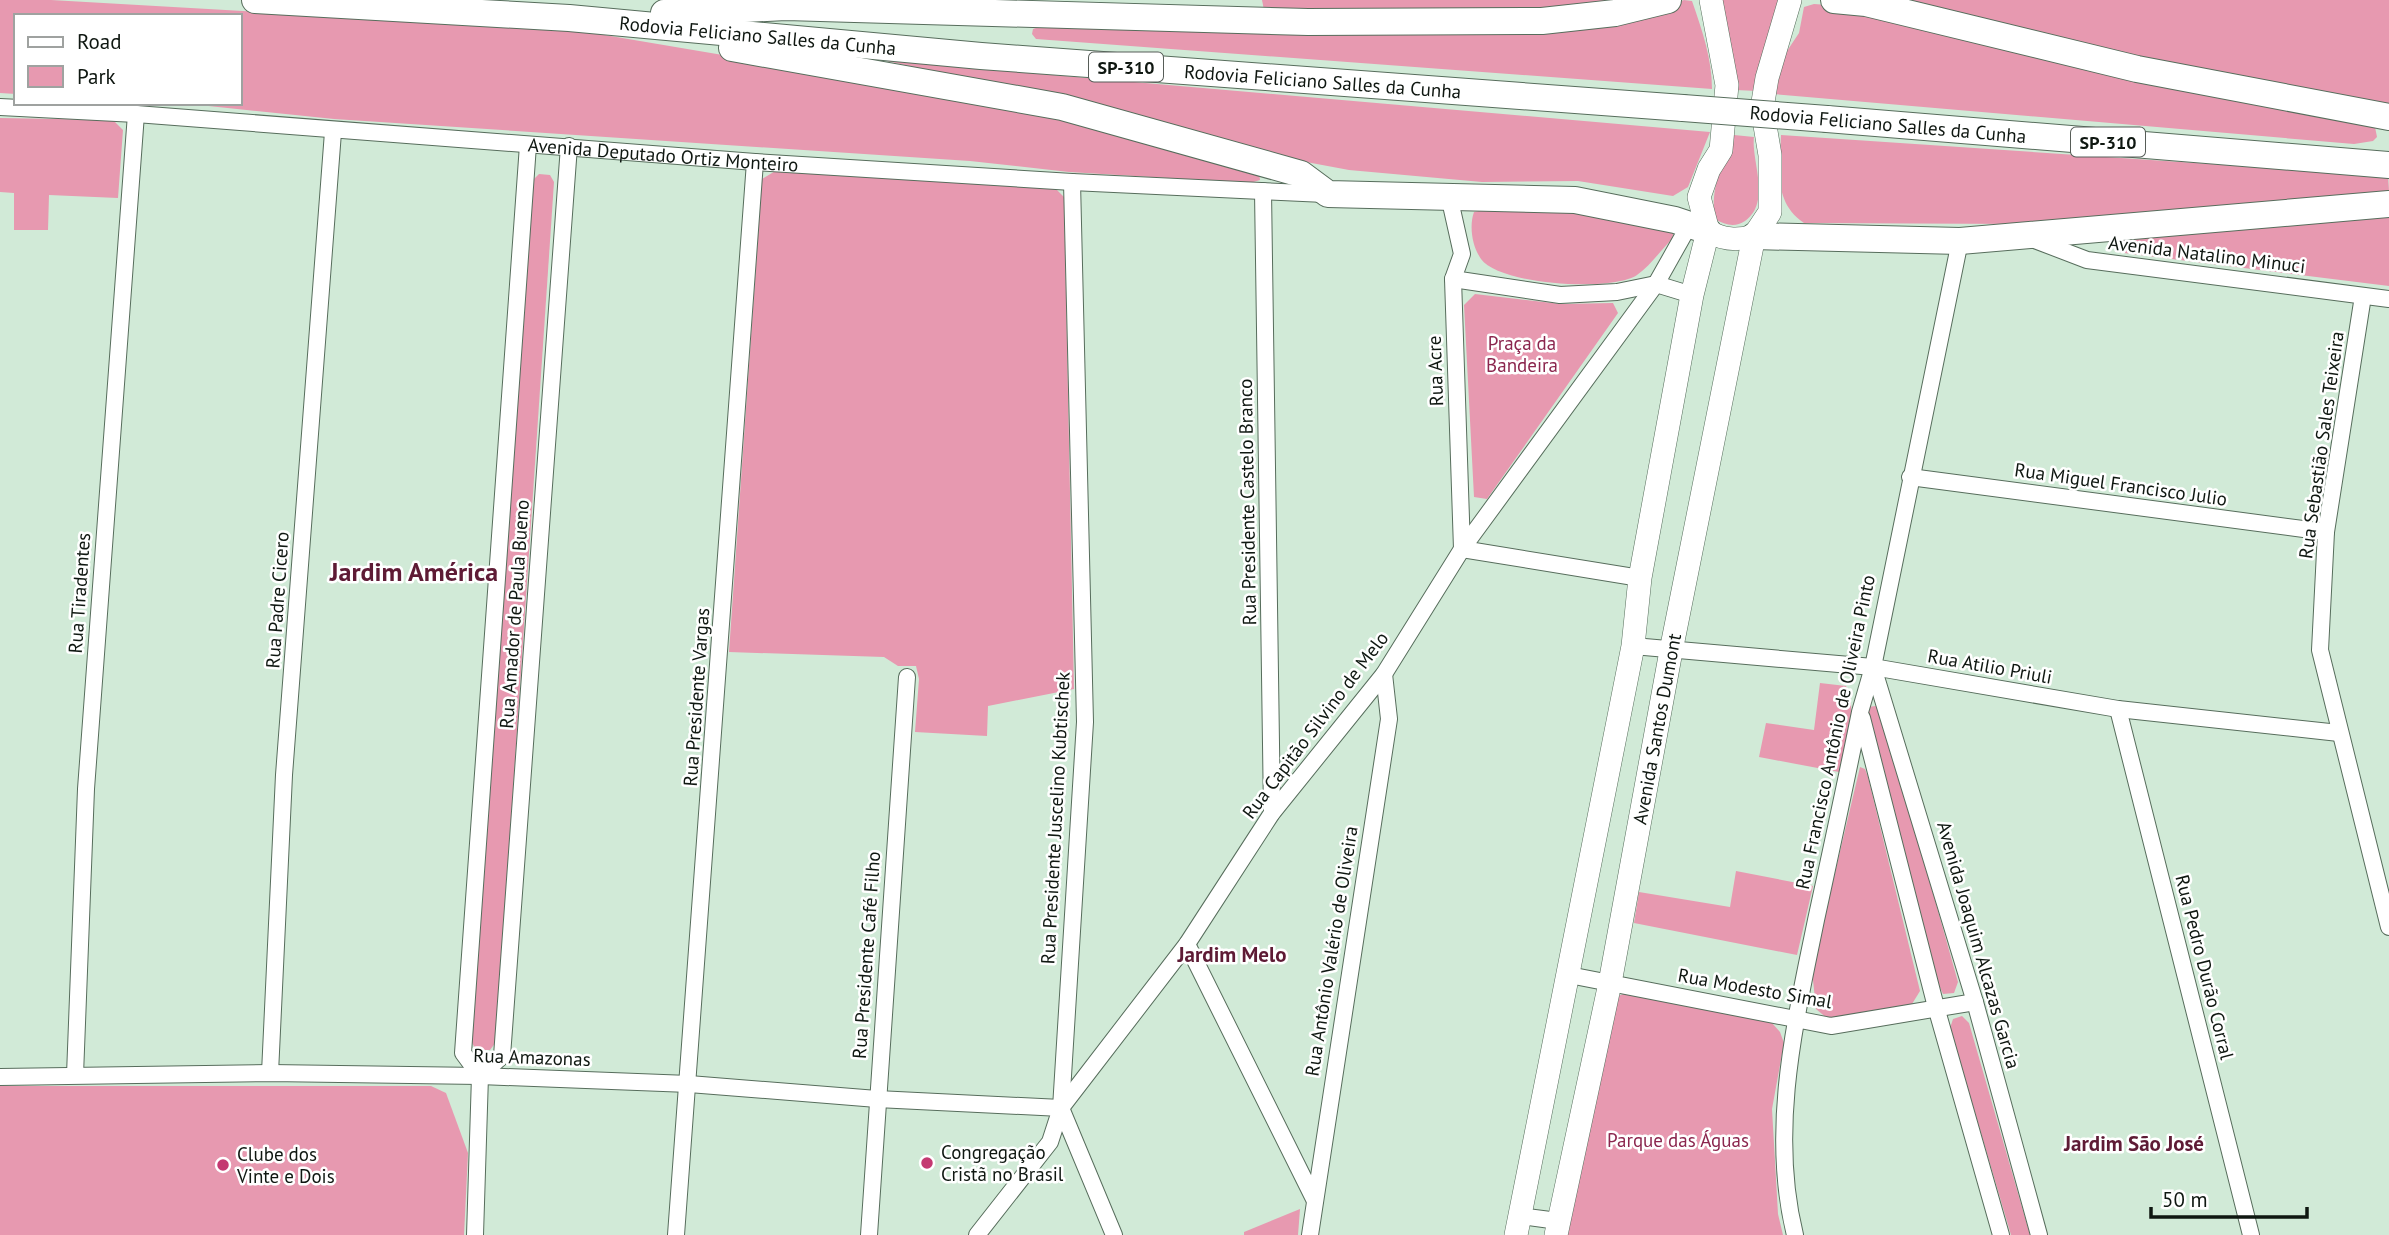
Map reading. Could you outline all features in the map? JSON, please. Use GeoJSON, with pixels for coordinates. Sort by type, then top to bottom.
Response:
{"type":"FeatureCollection","features":[{"type":"Feature","properties":{"kind":"main road","name":"Rodovia Feliciano Salles da Cunha"},"geometry":{"type":"LineString","coordinates":[[255,0],[569,18],[981,56],[1826,119],[2389,165]]}},
{"type":"Feature","properties":{"kind":"main road"},"geometry":{"type":"LineString","coordinates":[[569,18],[786,7],[1308,22],[1542,21],[1615,13],[1668,0]]}},
{"type":"Feature","properties":{"kind":"main road"},"geometry":{"type":"LineString","coordinates":[[1834,0],[1863,2],[2137,69],[2389,117]]}},
{"type":"Feature","properties":{"kind":"main road"},"geometry":{"type":"LineString","coordinates":[[569,18],[1062,107],[1301,174],[1328,194],[1575,200],[1699,228]]}},
{"type":"Feature","properties":{"kind":"main road"},"geometry":{"type":"LineString","coordinates":[[1754,236],[1960,241],[2389,204]]}},
{"type":"Feature","properties":{"kind":"street","name":"Avenida Santos Dumont"},"geometry":{"type":"LineString","coordinates":[[1699,228],[1692,295],[1640,578],[1633,646],[1518,1225],[1557,1228],[1610,983],[1671,651],[1754,236],[1770,212],[1770,155],[1762,108],[1767,78],[1790,0]]}},
{"type":"Feature","properties":{"kind":"street"},"geometry":{"type":"LineString","coordinates":[[1714,4],[1727,85],[1725,116],[1721,150],[1709,169],[1699,197],[1699,228],[1718,237],[1740,240],[1754,236]]}},
{"type":"Feature","properties":{"kind":"street","name":"Avenida Deputado Ortiz Monteiro"},"geometry":{"type":"LineString","coordinates":[[0,107],[136,114],[333,132],[569,146],[755,162],[1072,183],[1328,194]]}},
{"type":"Feature","properties":{"kind":"street","name":"Rua Tiradentes"},"geometry":{"type":"LineString","coordinates":[[75,1075],[86,789],[136,114]]}},
{"type":"Feature","properties":{"kind":"street","name":"Rua Padre Cicero"},"geometry":{"type":"LineString","coordinates":[[270,1073],[284,775],[333,132]]}},
{"type":"Feature","properties":{"kind":"street","name":"Rua Amador de Paula Bueno"},"geometry":{"type":"LineString","coordinates":[[528,145],[463,1053],[480,1076],[502,1056],[569,146]]}},
{"type":"Feature","properties":{"kind":"street","name":"Rua Presidente Vargas"},"geometry":{"type":"LineString","coordinates":[[676,1235],[755,162]]}},
{"type":"Feature","properties":{"kind":"street","name":"Rua Presidente Juscelino Kubtischek"},"geometry":{"type":"LineString","coordinates":[[1072,183],[1085,722],[1061,1108],[1114,1235]]}},
{"type":"Feature","properties":{"kind":"street","name":"Rua Presidente Castelo Branco"},"geometry":{"type":"LineString","coordinates":[[1263,191],[1272,813]]}},
{"type":"Feature","properties":{"kind":"street","name":"Rua Acre"},"geometry":{"type":"LineString","coordinates":[[1448,196],[1462,254],[1453,279],[1462,549]]}},
{"type":"Feature","properties":{"kind":"street","name":"Rua Capitão Silvino de Melo"},"geometry":{"type":"LineString","coordinates":[[977,1235],[1049,1142],[1061,1108],[1186,944],[1272,813],[1384,674],[1462,549],[1699,228]]}},
{"type":"Feature","properties":{"kind":"street","name":"Avenida Natalino Minuci"},"geometry":{"type":"LineString","coordinates":[[2023,236],[2087,260],[2389,299]]}},
{"type":"Feature","properties":{"kind":"street","name":"Rua Francisco Antônio de Oliveira Pinto"},"geometry":{"type":"LineString","coordinates":[[1795,1235],[1789,1213],[1783,1110],[1796,1018],[1860,712],[1873,667],[1960,241]]}},
{"type":"Feature","properties":{"kind":"street"},"geometry":{"type":"LineString","coordinates":[[1453,279],[1560,295],[1617,292],[1656,284],[1692,295]]}},
{"type":"Feature","properties":{"kind":"street","name":"Rua Sebastião Sales Teixeira"},"geometry":{"type":"LineString","coordinates":[[2363,296],[2326,532],[2320,650],[2389,928]]}},
{"type":"Feature","properties":{"kind":"street","name":"Rua Miguel Francisco Julio"},"geometry":{"type":"LineString","coordinates":[[1910,477],[2326,532]]}},
{"type":"Feature","properties":{"kind":"street"},"geometry":{"type":"LineString","coordinates":[[1462,549],[1640,578]]}},
{"type":"Feature","properties":{"kind":"street","name":"Rua Atilio Priuli"},"geometry":{"type":"LineString","coordinates":[[1633,646],[1873,667],[2118,709],[2339,733]]}},
{"type":"Feature","properties":{"kind":"street","name":"Avenida Joaquim Alcazas Garcia"},"geometry":{"type":"LineString","coordinates":[[1873,667],[1975,1002],[2039,1235]]}},
{"type":"Feature","properties":{"kind":"street","name":"Rua Antônio Valério de Oliveira"},"geometry":{"type":"LineString","coordinates":[[1310,1235],[1389,719],[1384,674]]}},
{"type":"Feature","properties":{"kind":"street","name":"Rua Presidente Café Filho"},"geometry":{"type":"LineString","coordinates":[[869,1235],[907,677]]}},
{"type":"Feature","properties":{"kind":"street","name":"Rua Pedro Durão Corral"},"geometry":{"type":"LineString","coordinates":[[2118,709],[2248,1234]]}},
{"type":"Feature","properties":{"kind":"street"},"geometry":{"type":"LineString","coordinates":[[1860,712],[1936,1007],[2001,1235]]}},
{"type":"Feature","properties":{"kind":"street"},"geometry":{"type":"LineString","coordinates":[[1186,944],[1314,1199]]}},
{"type":"Feature","properties":{"kind":"street","name":"Rua Modesto Simal"},"geometry":{"type":"LineString","coordinates":[[1569,975],[1832,1026],[1975,1002]]}},
{"type":"Feature","properties":{"kind":"street","name":"Rua Amazonas"},"geometry":{"type":"LineString","coordinates":[[0,1077],[270,1073],[480,1076],[689,1084],[877,1099],[1061,1108]]}},
{"type":"Feature","properties":{"kind":"street"},"geometry":{"type":"LineString","coordinates":[[475,1235],[480,1076]]}},
{"type":"Feature","properties":{"kind":"green space"},"geometry":{"type":"Polygon","coordinates":[[[0,0],[51,0],[575,30],[984,99],[1259,173],[1260,180],[1250,183],[1069,172],[970,161],[334,119],[199,105],[242,105],[242,14],[14,14],[14,94],[0,93],[0,0]]]}},
{"type":"Feature","properties":{"kind":"green space"},"geometry":{"type":"Polygon","coordinates":[[[1262,0],[1639,0],[1610,8],[1264,10],[1262,0]]]}},
{"type":"Feature","properties":{"kind":"green space"},"geometry":{"type":"Polygon","coordinates":[[[1684,0],[1692,1],[1699,23],[1708,55],[1712,89],[1036,39],[1032,34],[1033,29],[1042,26],[1671,5],[1684,0]]]}},
{"type":"Feature","properties":{"kind":"green space"},"geometry":{"type":"Polygon","coordinates":[[[1720,0],[1779,0],[1757,91],[1736,90],[1720,0]]]}},
{"type":"Feature","properties":{"kind":"green space"},"geometry":{"type":"Polygon","coordinates":[[[1894,0],[2389,0],[2389,107],[2141,61],[1894,0]]]}},
{"type":"Feature","properties":{"kind":"green space"},"geometry":{"type":"Polygon","coordinates":[[[1814,4],[1841,6],[2375,127],[2377,137],[2373,141],[2354,144],[1773,94],[1783,57],[1799,33],[1804,7],[1814,4]]]}},
{"type":"Feature","properties":{"kind":"green space"},"geometry":{"type":"Polygon","coordinates":[[[882,60],[1710,132],[1688,187],[1673,196],[1578,181],[1482,182],[1349,170],[1252,152],[1065,100],[882,60]]]}},
{"type":"Feature","properties":{"kind":"green space"},"geometry":{"type":"Polygon","coordinates":[[[0,118],[113,120],[123,130],[118,198],[49,195],[48,230],[14,230],[14,193],[0,192],[0,118]]]}},
{"type":"Feature","properties":{"kind":"green space"},"geometry":{"type":"Polygon","coordinates":[[[1734,135],[1754,137],[1759,192],[1753,213],[1745,221],[1734,225],[1715,219],[1714,196],[1718,176],[1734,135]]]}},
{"type":"Feature","properties":{"kind":"green space"},"geometry":{"type":"Polygon","coordinates":[[[1781,135],[2388,176],[2389,191],[2022,224],[1804,223],[1787,205],[1780,184],[1781,135]]]}},
{"type":"Feature","properties":{"kind":"green space"},"geometry":{"type":"Polygon","coordinates":[[[777,170],[1054,187],[1064,197],[1074,689],[988,706],[987,736],[915,732],[919,679],[916,666],[898,666],[884,657],[729,652],[762,179],[777,170]]]}},
{"type":"Feature","properties":{"kind":"green space"},"geometry":{"type":"Polygon","coordinates":[[[539,174],[550,175],[554,182],[496,1042],[490,1050],[476,1050],[470,1039],[531,182],[539,174]]]}},
{"type":"Feature","properties":{"kind":"green space"},"geometry":{"type":"Polygon","coordinates":[[[1488,209],[1568,209],[1674,231],[1672,239],[1637,275],[1605,283],[1556,283],[1509,275],[1492,268],[1481,259],[1474,242],[1472,218],[1474,212],[1488,209]]]}},
{"type":"Feature","properties":{"kind":"green space"},"geometry":{"type":"Polygon","coordinates":[[[2389,212],[2389,286],[2124,253],[2115,249],[2118,242],[2130,237],[2389,212]]]}},
{"type":"Feature","properties":{"kind":"green space","name":"Praça da Bandeira"},"geometry":{"type":"Polygon","coordinates":[[[1475,294],[1561,304],[1613,303],[1618,313],[1487,499],[1474,497],[1464,305],[1475,294]]]}},
{"type":"Feature","properties":{"kind":"green space"},"geometry":{"type":"Polygon","coordinates":[[[1820,683],[1846,686],[1850,696],[1850,729],[1839,772],[1759,757],[1766,723],[1814,730],[1820,683]]]}},
{"type":"Feature","properties":{"kind":"green space"},"geometry":{"type":"Polygon","coordinates":[[[1876,706],[1882,712],[1958,982],[1954,993],[1943,994],[1938,983],[1866,717],[1867,707],[1876,706]]]}},
{"type":"Feature","properties":{"kind":"green space"},"geometry":{"type":"Polygon","coordinates":[[[1860,767],[1865,769],[1868,777],[1920,991],[1912,1004],[1828,1019],[1816,1009],[1812,970],[1860,767]]]}},
{"type":"Feature","properties":{"kind":"green space"},"geometry":{"type":"Polygon","coordinates":[[[1736,871],[1813,886],[1797,955],[1634,923],[1639,892],[1730,907],[1736,871]]]}},
{"type":"Feature","properties":{"kind":"green space","name":"Parque das Águas"},"geometry":{"type":"Polygon","coordinates":[[[1629,992],[1772,1023],[1780,1032],[1784,1043],[1772,1109],[1778,1214],[1783,1235],[1565,1235],[1618,996],[1629,992]]]}},
{"type":"Feature","properties":{"kind":"green space"},"geometry":{"type":"Polygon","coordinates":[[[1962,1016],[1969,1023],[2030,1235],[2011,1235],[1950,1028],[1953,1019],[1962,1016]]]}},
{"type":"Feature","properties":{"kind":"green space","name":"Clube dos Vinte e Dois"},"geometry":{"type":"Polygon","coordinates":[[[0,1086],[431,1086],[446,1093],[468,1153],[464,1235],[0,1235],[0,1086]]]}},
{"type":"Feature","properties":{"kind":"green space"},"geometry":{"type":"Polygon","coordinates":[[[1300,1209],[1298,1235],[1244,1235],[1244,1232],[1300,1209]]]}},
{"type":"Feature","properties":{"kind":"place","name":"Congregação Cristã no Brasil"},"geometry":{"type":"Point","coordinates":[927,1163]}},
{"type":"Feature","properties":{"kind":"place","name":"Clube dos Vinte e Dois"},"geometry":{"type":"Point","coordinates":[223,1165]}},
{"type":"Feature","properties":{"kind":"district","name":"Jardim América"},"geometry":{"type":"Point","coordinates":[414,571]}},
{"type":"Feature","properties":{"kind":"district","name":"Jardim Melo"},"geometry":{"type":"Point","coordinates":[1232,954]}},
{"type":"Feature","properties":{"kind":"district","name":"Jardim São José"},"geometry":{"type":"Point","coordinates":[2134,1143]}}]}
